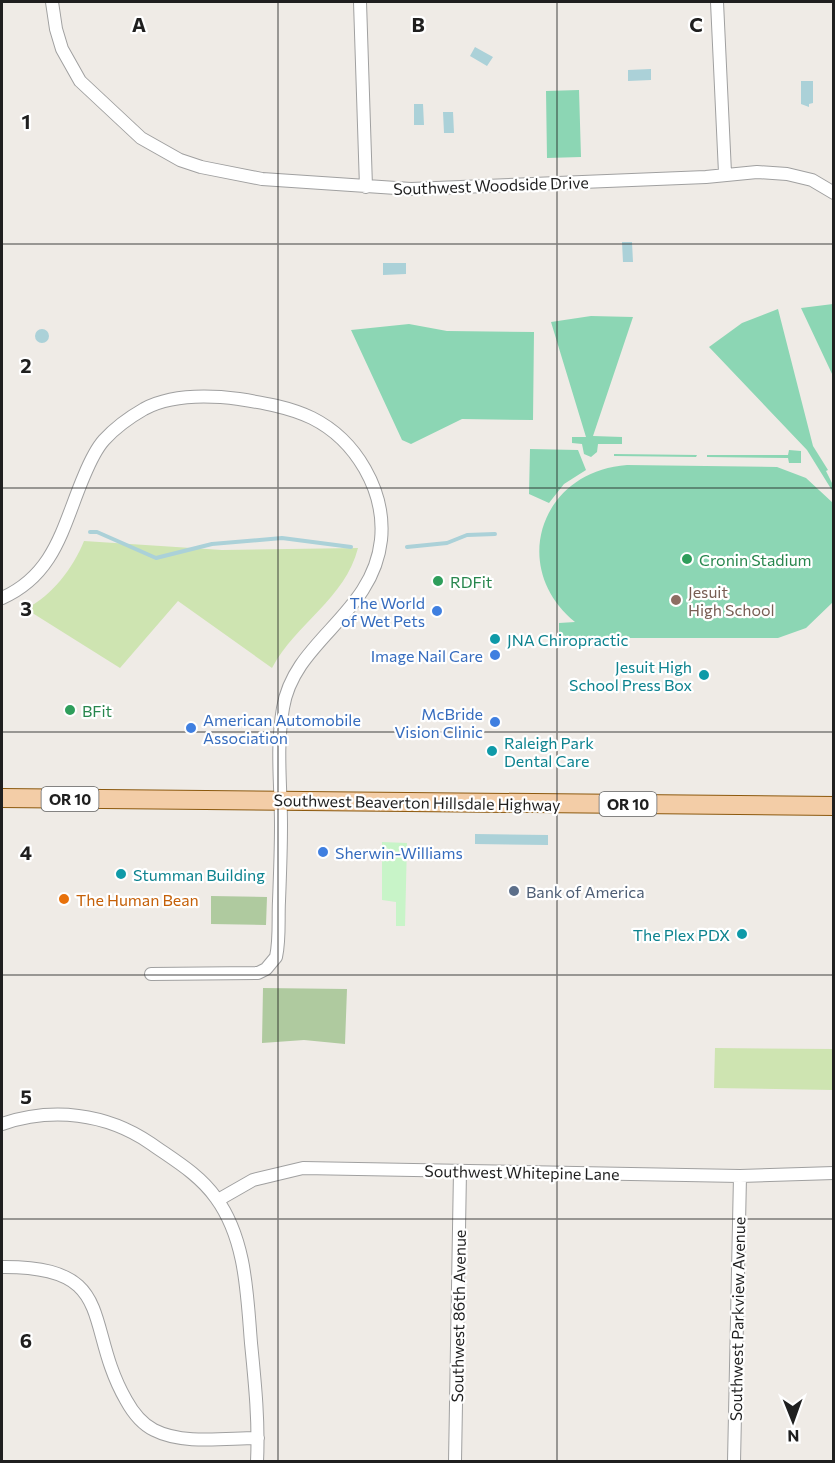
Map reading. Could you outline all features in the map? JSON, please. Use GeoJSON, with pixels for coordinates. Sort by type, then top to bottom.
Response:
{"type":"FeatureCollection","features":[{"type":"Feature","properties":{"kind":"main road","name":"Southwest Beaverton Hillsdale Highway"},"geometry":{"type":"LineString","coordinates":[[2,798],[834,806]]}},
{"type":"Feature","properties":{"kind":"street","name":"Southwest Woodside Drive"},"geometry":{"type":"LineString","coordinates":[[52,2],[62,49],[80,81],[141,138],[160,151],[180,160],[249,177],[411,189],[694,178],[725,173],[787,174],[812,180],[834,193]]}},
{"type":"Feature","properties":{"kind":"street"},"geometry":{"type":"LineString","coordinates":[[360,2],[366,187]]}},
{"type":"Feature","properties":{"kind":"street"},"geometry":{"type":"LineString","coordinates":[[717,2],[725,173]]}},
{"type":"Feature","properties":{"kind":"street"},"geometry":{"type":"LineString","coordinates":[[2,598],[24,584],[50,560],[91,460],[103,441],[145,409],[185,397],[220,397],[284,407],[330,429],[355,456],[374,486],[381,539],[367,584],[352,608],[297,669],[285,696],[278,738],[280,800],[277,950],[271,964],[258,973],[151,974]]}},
{"type":"Feature","properties":{"kind":"street"},"geometry":{"type":"LineString","coordinates":[[2,1124],[36,1116],[55,1115],[91,1117],[119,1124],[195,1174],[218,1200],[229,1219],[241,1257],[257,1400],[257,1461]]}},
{"type":"Feature","properties":{"kind":"street","name":"Southwest Whitepine Lane"},"geometry":{"type":"LineString","coordinates":[[218,1200],[253,1180],[303,1168],[740,1176],[834,1173]]}},
{"type":"Feature","properties":{"kind":"street","name":"Southwest 86th Avenue"},"geometry":{"type":"LineString","coordinates":[[455,1461],[460,1171]]}},
{"type":"Feature","properties":{"kind":"street","name":"Southwest Parkview Avenue"},"geometry":{"type":"LineString","coordinates":[[734,1461],[740,1176]]}},
{"type":"Feature","properties":{"kind":"street"},"geometry":{"type":"LineString","coordinates":[[2,1267],[39,1268],[60,1273],[86,1293],[121,1391],[140,1419],[151,1429],[180,1437],[258,1438]]}},
{"type":"Feature","properties":{"kind":"green space"},"geometry":{"type":"Polygon","coordinates":[[[579,90],[581,157],[547,158],[546,91],[579,90]]]}},
{"type":"Feature","properties":{"kind":"green space"},"geometry":{"type":"Polygon","coordinates":[[[834,304],[833,376],[801,308],[834,304]]]}},
{"type":"Feature","properties":{"kind":"green space"},"geometry":{"type":"Polygon","coordinates":[[[778,309],[813,446],[828,470],[826,471],[833,485],[833,492],[807,450],[709,347],[742,323],[778,309]]]}},
{"type":"Feature","properties":{"kind":"green space"},"geometry":{"type":"Polygon","coordinates":[[[591,316],[633,317],[593,436],[622,437],[622,444],[598,444],[597,452],[591,457],[584,454],[582,444],[572,443],[572,437],[586,437],[551,322],[591,316]]]}},
{"type":"Feature","properties":{"kind":"green space"},"geometry":{"type":"Polygon","coordinates":[[[409,324],[447,331],[534,332],[533,420],[462,419],[411,444],[402,440],[351,330],[409,324]]]}},
{"type":"Feature","properties":{"kind":"green space"},"geometry":{"type":"Polygon","coordinates":[[[530,449],[578,450],[586,470],[564,484],[549,503],[529,494],[530,449]]]}},
{"type":"Feature","properties":{"kind":"green space"},"geometry":{"type":"Polygon","coordinates":[[[789,450],[801,451],[801,463],[789,463],[788,458],[707,457],[707,455],[788,455],[789,450]]]}},
{"type":"Feature","properties":{"kind":"green space"},"geometry":{"type":"Polygon","coordinates":[[[614,454],[697,455],[696,457],[614,456],[614,454]]]}},
{"type":"Feature","properties":{"kind":"green space","name":"Cronin Stadium"},"geometry":{"type":"Polygon","coordinates":[[[627,465],[777,467],[806,478],[833,503],[833,602],[806,628],[778,638],[559,638],[559,623],[575,622],[554,600],[543,575],[539,550],[544,525],[555,503],[573,484],[597,471],[627,465]]]}},
{"type":"Feature","properties":{"kind":"green space"},"geometry":{"type":"Polygon","coordinates":[[[84,541],[222,550],[358,548],[352,566],[342,582],[294,637],[272,668],[178,601],[120,668],[26,609],[45,596],[61,580],[74,562],[84,541]]]}},
{"type":"Feature","properties":{"kind":"green space"},"geometry":{"type":"Polygon","coordinates":[[[382,842],[407,843],[405,926],[396,926],[396,902],[382,900],[382,842]]]}},
{"type":"Feature","properties":{"kind":"green space"},"geometry":{"type":"Polygon","coordinates":[[[211,896],[267,897],[266,925],[211,924],[211,896]]]}},
{"type":"Feature","properties":{"kind":"green space"},"geometry":{"type":"Polygon","coordinates":[[[263,988],[347,989],[345,1044],[304,1040],[262,1043],[263,988]]]}},
{"type":"Feature","properties":{"kind":"green space"},"geometry":{"type":"Polygon","coordinates":[[[715,1048],[833,1049],[833,1090],[714,1088],[715,1048]]]}},
{"type":"Feature","properties":{"kind":"water"},"geometry":{"type":"Polygon","coordinates":[[[475,47],[493,57],[487,66],[470,56],[475,47]]]}},
{"type":"Feature","properties":{"kind":"water"},"geometry":{"type":"Polygon","coordinates":[[[651,69],[651,80],[628,81],[628,70],[651,69]]]}},
{"type":"Feature","properties":{"kind":"water"},"geometry":{"type":"Polygon","coordinates":[[[801,81],[813,81],[813,103],[809,104],[809,107],[801,104],[801,81]]]}},
{"type":"Feature","properties":{"kind":"water"},"geometry":{"type":"Polygon","coordinates":[[[414,104],[423,104],[424,125],[414,125],[414,104]]]}},
{"type":"Feature","properties":{"kind":"water"},"geometry":{"type":"Polygon","coordinates":[[[443,112],[453,112],[454,133],[444,133],[443,112]]]}},
{"type":"Feature","properties":{"kind":"water"},"geometry":{"type":"Polygon","coordinates":[[[622,242],[632,242],[633,262],[623,262],[622,242]]]}},
{"type":"Feature","properties":{"kind":"water"},"geometry":{"type":"Polygon","coordinates":[[[383,263],[406,263],[406,274],[383,275],[383,263]]]}},
{"type":"Feature","properties":{"kind":"water"},"geometry":{"type":"Polygon","coordinates":[[[42,329],[47,331],[49,336],[47,341],[42,343],[37,341],[35,336],[37,331],[42,329]]]}},
{"type":"Feature","properties":{"kind":"water"},"geometry":{"type":"Polygon","coordinates":[[[475,834],[548,835],[548,845],[475,844],[475,834]]]}},
{"type":"Feature","properties":{"kind":"waterway"},"geometry":{"type":"LineString","coordinates":[[90,532],[97,532],[156,558],[212,544],[282,538],[351,547]]}},
{"type":"Feature","properties":{"kind":"waterway"},"geometry":{"type":"LineString","coordinates":[[407,547],[447,543],[467,535],[495,534]]}},
{"type":"Feature","properties":{"kind":"place","name":"Cronin Stadium"},"geometry":{"type":"Point","coordinates":[687,559]}},
{"type":"Feature","properties":{"kind":"place","name":"RDFit"},"geometry":{"type":"Point","coordinates":[438,581]}},
{"type":"Feature","properties":{"kind":"place","name":"Jesuit High School"},"geometry":{"type":"Point","coordinates":[676,600]}},
{"type":"Feature","properties":{"kind":"place","name":"The World of Wet Pets"},"geometry":{"type":"Point","coordinates":[437,611]}},
{"type":"Feature","properties":{"kind":"place","name":"JNA Chiropractic"},"geometry":{"type":"Point","coordinates":[495,639]}},
{"type":"Feature","properties":{"kind":"place","name":"Image Nail Care"},"geometry":{"type":"Point","coordinates":[495,655]}},
{"type":"Feature","properties":{"kind":"place","name":"Jesuit High School Press Box"},"geometry":{"type":"Point","coordinates":[704,675]}},
{"type":"Feature","properties":{"kind":"place","name":"BFit"},"geometry":{"type":"Point","coordinates":[70,710]}},
{"type":"Feature","properties":{"kind":"place","name":"McBride Vision Clinic"},"geometry":{"type":"Point","coordinates":[495,722]}},
{"type":"Feature","properties":{"kind":"place","name":"American Automobile Association"},"geometry":{"type":"Point","coordinates":[191,728]}},
{"type":"Feature","properties":{"kind":"place","name":"Raleigh Park Dental Care"},"geometry":{"type":"Point","coordinates":[492,751]}},
{"type":"Feature","properties":{"kind":"place","name":"Sherwin-Williams"},"geometry":{"type":"Point","coordinates":[323,852]}},
{"type":"Feature","properties":{"kind":"place","name":"Stumman Building"},"geometry":{"type":"Point","coordinates":[121,874]}},
{"type":"Feature","properties":{"kind":"place","name":"Bank of America"},"geometry":{"type":"Point","coordinates":[514,891]}},
{"type":"Feature","properties":{"kind":"place","name":"The Human Bean"},"geometry":{"type":"Point","coordinates":[64,899]}},
{"type":"Feature","properties":{"kind":"place","name":"The Plex PDX"},"geometry":{"type":"Point","coordinates":[742,934]}}]}
